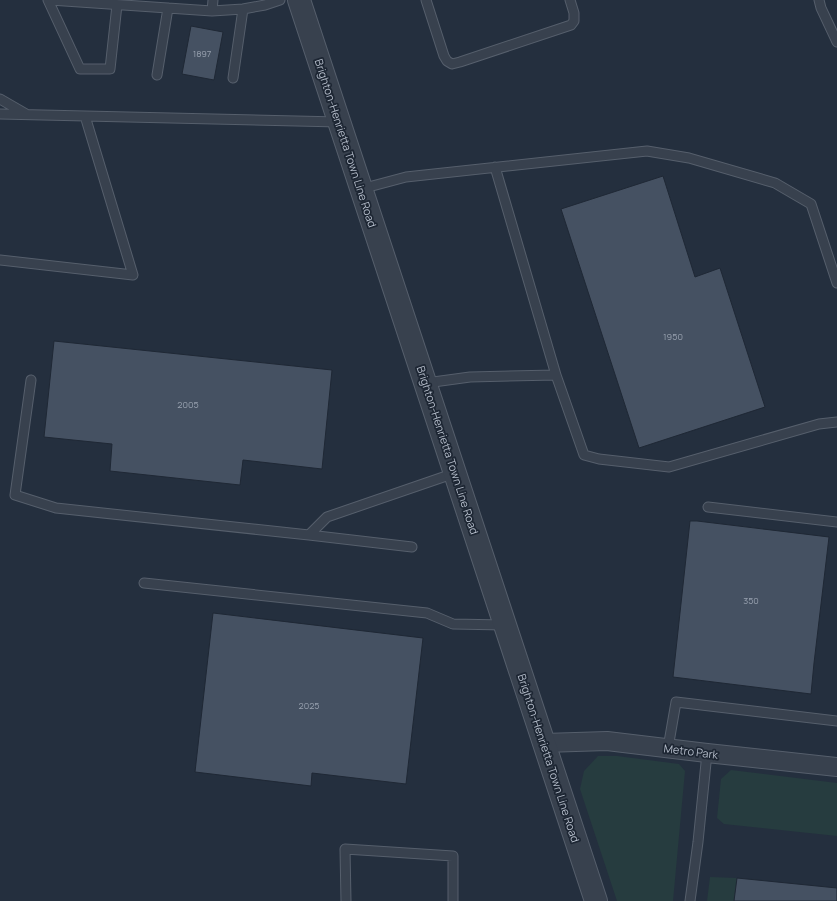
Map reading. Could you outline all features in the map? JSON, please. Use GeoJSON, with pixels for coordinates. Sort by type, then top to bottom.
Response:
{"type":"FeatureCollection","features":[{"type":"Feature","properties":{"kind":"street","name":"Brighton-Henrietta Town Line Road"},"geometry":{"type":"LineString","coordinates":[[299,0],[596,901]]}},
{"type":"Feature","properties":{"kind":"street","name":"Metro Park"},"geometry":{"type":"LineString","coordinates":[[544,743],[607,741],[837,767]]}},
{"type":"Feature","properties":{"kind":"lane"},"geometry":{"type":"LineString","coordinates":[[117,5],[110,69],[80,69],[49,0],[212,11],[243,9],[265,5],[280,0]]}},
{"type":"Feature","properties":{"kind":"lane"},"geometry":{"type":"LineString","coordinates":[[212,11],[213,0]]}},
{"type":"Feature","properties":{"kind":"lane"},"geometry":{"type":"LineString","coordinates":[[426,0],[444,56],[447,61],[452,64],[571,25],[574,21],[570,0]]}},
{"type":"Feature","properties":{"kind":"lane"},"geometry":{"type":"LineString","coordinates":[[819,0],[821,8],[837,42]]}},
{"type":"Feature","properties":{"kind":"lane"},"geometry":{"type":"LineString","coordinates":[[158,75],[168,8]]}},
{"type":"Feature","properties":{"kind":"lane"},"geometry":{"type":"LineString","coordinates":[[233,78],[243,9]]}},
{"type":"Feature","properties":{"kind":"lane"},"geometry":{"type":"LineString","coordinates":[[0,99],[27,114]]}},
{"type":"Feature","properties":{"kind":"lane"},"geometry":{"type":"LineString","coordinates":[[0,114],[339,122]]}},
{"type":"Feature","properties":{"kind":"lane"},"geometry":{"type":"LineString","coordinates":[[0,260],[134,275],[85,116]]}},
{"type":"Feature","properties":{"kind":"lane"},"geometry":{"type":"LineString","coordinates":[[362,189],[406,178],[647,151],[689,158],[775,183],[811,204],[837,283]]}},
{"type":"Feature","properties":{"kind":"lane"},"geometry":{"type":"LineString","coordinates":[[495,167],[556,376],[584,455],[599,459],[669,467],[819,424],[837,422]]}},
{"type":"Feature","properties":{"kind":"lane"},"geometry":{"type":"LineString","coordinates":[[426,383],[470,377],[556,376]]}},
{"type":"Feature","properties":{"kind":"lane"},"geometry":{"type":"LineString","coordinates":[[31,380],[15,495],[56,508],[412,547]]}},
{"type":"Feature","properties":{"kind":"lane"},"geometry":{"type":"LineString","coordinates":[[309,535],[327,517],[455,473]]}},
{"type":"Feature","properties":{"kind":"lane"},"geometry":{"type":"LineString","coordinates":[[708,507],[837,522]]}},
{"type":"Feature","properties":{"kind":"lane"},"geometry":{"type":"LineString","coordinates":[[144,583],[426,613],[453,624],[505,625]]}},
{"type":"Feature","properties":{"kind":"lane"},"geometry":{"type":"LineString","coordinates":[[668,748],[676,702],[837,721]]}},
{"type":"Feature","properties":{"kind":"lane"},"geometry":{"type":"LineString","coordinates":[[690,901],[698,842],[707,753]]}},
{"type":"Feature","properties":{"kind":"lane"},"geometry":{"type":"LineString","coordinates":[[346,901],[345,850],[453,856],[453,901]]}},
{"type":"Feature","properties":{"kind":"green space"},"geometry":{"type":"Polygon","coordinates":[[[598,756],[617,756],[679,764],[685,771],[673,901],[617,901],[580,789],[584,771],[598,756]]]}},
{"type":"Feature","properties":{"kind":"green space"},"geometry":{"type":"Polygon","coordinates":[[[731,770],[837,783],[837,836],[724,824],[717,818],[721,779],[731,770]]]}},
{"type":"Feature","properties":{"kind":"green space"},"geometry":{"type":"Polygon","coordinates":[[[710,877],[737,878],[734,901],[707,901],[710,877]]]}},
{"type":"Feature","properties":{"kind":"building"},"geometry":{"type":"Polygon","coordinates":[[[191,26],[223,32],[214,80],[182,74],[191,26]]]}},
{"type":"Feature","properties":{"kind":"building"},"geometry":{"type":"Polygon","coordinates":[[[663,176],[695,277],[720,268],[765,407],[639,448],[561,209],[663,176]]]}},
{"type":"Feature","properties":{"kind":"building"},"geometry":{"type":"Polygon","coordinates":[[[54,341],[332,370],[322,469],[243,460],[240,485],[110,471],[112,444],[44,437],[54,341]]]}},
{"type":"Feature","properties":{"kind":"building"},"geometry":{"type":"Polygon","coordinates":[[[690,521],[829,537],[811,694],[673,677],[690,521]]]}},
{"type":"Feature","properties":{"kind":"building"},"geometry":{"type":"Polygon","coordinates":[[[213,613],[423,638],[406,784],[312,773],[311,786],[195,772],[213,613]]]}},
{"type":"Feature","properties":{"kind":"building"},"geometry":{"type":"Polygon","coordinates":[[[737,878],[837,888],[837,901],[734,901],[737,878]]]}}]}
